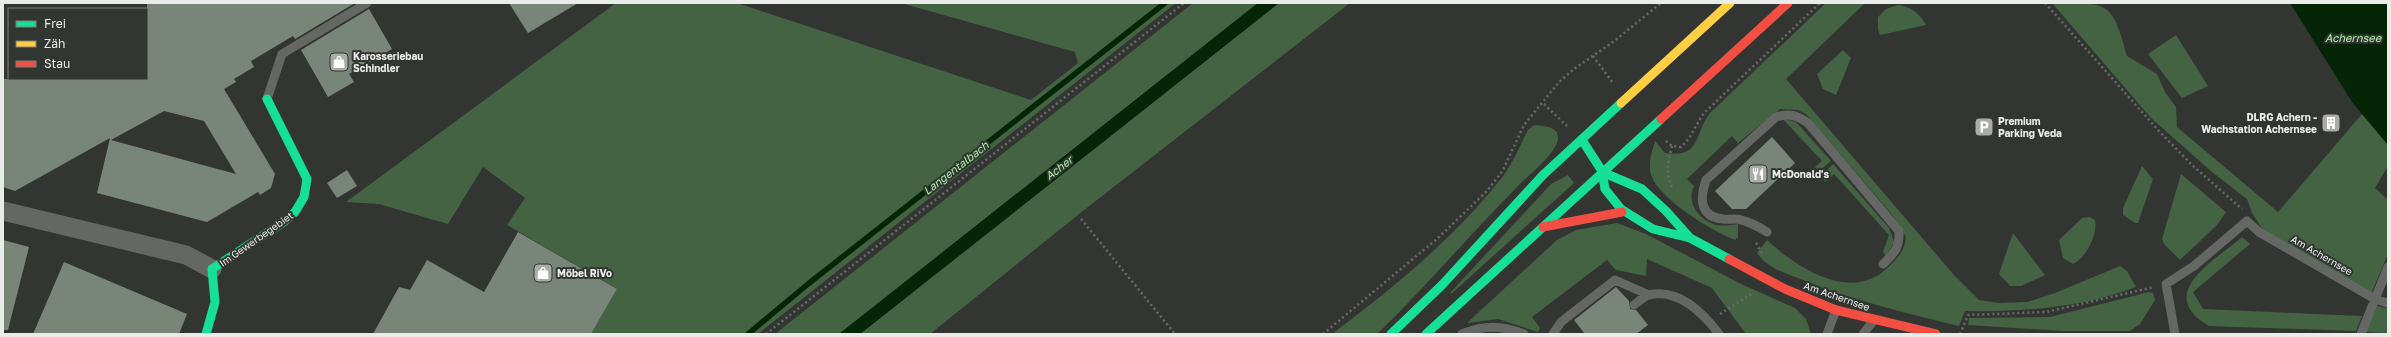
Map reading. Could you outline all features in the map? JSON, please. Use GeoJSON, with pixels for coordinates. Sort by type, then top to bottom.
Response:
{"type":"FeatureCollection","features":[{"type":"Feature","properties":{"kind":"main road"},"geometry":{"type":"LineString","coordinates":[[1392,334],[1442,284],[1533,186],[1730,3]]}},
{"type":"Feature","properties":{"kind":"main road"},"geometry":{"type":"LineString","coordinates":[[1426,334],[1788,3]]}},
{"type":"Feature","properties":{"kind":"main road","name":"Im Gewerbegebiet"},"geometry":{"type":"LineString","coordinates":[[206,334],[214,310],[217,289],[212,269],[291,216],[302,202],[307,190],[307,179],[267,99]]}},
{"type":"Feature","properties":{"kind":"main road"},"geometry":{"type":"LineString","coordinates":[[1582,140],[1602,172],[1604,188],[1622,212],[1635,221],[1670,235],[1690,238]]}},
{"type":"Feature","properties":{"kind":"main road"},"geometry":{"type":"LineString","coordinates":[[1602,172],[1642,189],[1666,211],[1690,238]]}},
{"type":"Feature","properties":{"kind":"main road"},"geometry":{"type":"LineString","coordinates":[[1543,227],[1622,212]]}},
{"type":"Feature","properties":{"kind":"main road","name":"Am Achernsee"},"geometry":{"type":"LineString","coordinates":[[1690,238],[1785,289],[1836,310],[1936,334]]}},
{"type":"Feature","properties":{"kind":"street","name":"Im Gewerbegebiet"},"geometry":{"type":"LineString","coordinates":[[3,211],[186,255],[212,269]]}},
{"type":"Feature","properties":{"kind":"lane"},"geometry":{"type":"LineString","coordinates":[[267,99],[282,54],[367,3]]}},
{"type":"Feature","properties":{"kind":"lane"},"geometry":{"type":"LineString","coordinates":[[1767,232],[1740,219],[1721,219],[1706,213],[1702,206],[1702,193],[1706,180],[1776,117],[1787,114],[1798,116],[1808,123],[1900,231],[1900,243],[1895,254],[1883,264]]}},
{"type":"Feature","properties":{"kind":"lane"},"geometry":{"type":"LineString","coordinates":[[2175,334],[2166,284],[2194,266],[2248,221]]}},
{"type":"Feature","properties":{"kind":"lane","name":"Am Achernsee"},"geometry":{"type":"LineString","coordinates":[[2248,221],[2259,232],[2375,299],[2388,303]]}},
{"type":"Feature","properties":{"kind":"lane"},"geometry":{"type":"LineString","coordinates":[[2362,333],[2388,267]]}},
{"type":"Feature","properties":{"kind":"lane"},"geometry":{"type":"LineString","coordinates":[[1553,334],[1561,322],[1615,280],[1648,295],[1666,295],[1686,302],[1701,312],[1719,334]]}},
{"type":"Feature","properties":{"kind":"lane"},"geometry":{"type":"LineString","coordinates":[[1634,305],[1648,295]]}},
{"type":"Feature","properties":{"kind":"lane"},"geometry":{"type":"LineString","coordinates":[[1827,334],[1836,310]]}},
{"type":"Feature","properties":{"kind":"lane"},"geometry":{"type":"LineString","coordinates":[[1863,334],[1874,320]]}},
{"type":"Feature","properties":{"kind":"lane"},"geometry":{"type":"LineString","coordinates":[[1462,334],[1479,327],[1494,326],[1510,328],[1524,334]]}},
{"type":"Feature","properties":{"kind":"path"},"geometry":{"type":"LineString","coordinates":[[766,334],[1184,3]]}},
{"type":"Feature","properties":{"kind":"path"},"geometry":{"type":"LineString","coordinates":[[1323,334],[1438,238],[1487,191],[1503,170],[1524,125],[1544,104],[1560,82],[1574,69],[1613,42],[1660,3]]}},
{"type":"Feature","properties":{"kind":"path"},"geometry":{"type":"LineString","coordinates":[[2046,3],[2159,131],[2192,165],[2241,206],[2248,221]]}},
{"type":"Feature","properties":{"kind":"path"},"geometry":{"type":"LineString","coordinates":[[1544,104],[1582,140]]}},
{"type":"Feature","properties":{"kind":"path"},"geometry":{"type":"LineString","coordinates":[[1672,146],[1667,165],[1668,180],[1674,190]]}},
{"type":"Feature","properties":{"kind":"path"},"geometry":{"type":"LineString","coordinates":[[1081,219],[1175,334]]}},
{"type":"Feature","properties":{"kind":"path"},"geometry":{"type":"LineString","coordinates":[[1960,334],[1968,315],[2046,312],[2111,299],[2166,284]]}},
{"type":"Feature","properties":{"kind":"shaded area"},"geometry":{"type":"Polygon","coordinates":[[[616,3],[737,3],[1031,100],[1078,63],[1075,52],[901,3],[1176,3],[758,334],[591,334],[617,289],[507,225],[525,198],[483,167],[448,224],[379,204],[346,202],[616,3]]]}},
{"type":"Feature","properties":{"kind":"shaded area"},"geometry":{"type":"Polygon","coordinates":[[[1193,3],[1258,3],[839,334],[775,334],[1193,3]]]}},
{"type":"Feature","properties":{"kind":"shaded area"},"geometry":{"type":"Polygon","coordinates":[[[1279,3],[1350,3],[1079,214],[930,334],[860,334],[1279,3]]]}},
{"type":"Feature","properties":{"kind":"shaded area"},"geometry":{"type":"Polygon","coordinates":[[[1826,3],[1865,3],[1786,79],[1954,275],[1979,300],[1999,303],[2027,302],[2055,293],[2120,266],[2127,271],[2136,287],[2094,300],[2052,307],[2008,311],[1965,311],[1959,326],[1841,294],[1772,267],[1757,253],[1767,240],[1793,261],[1825,278],[1841,282],[1857,282],[1873,278],[1887,268],[1900,255],[1906,238],[1902,228],[1889,211],[1806,114],[1798,110],[1780,109],[1738,143],[1732,136],[1687,179],[1694,186],[1691,198],[1698,214],[1716,225],[1726,226],[1738,224],[1738,237],[1735,240],[1714,230],[1676,205],[1657,186],[1652,177],[1650,159],[1655,141],[1665,153],[1677,154],[1685,152],[1691,148],[1710,113],[1826,3]]]}},
{"type":"Feature","properties":{"kind":"shaded area"},"geometry":{"type":"Polygon","coordinates":[[[2052,3],[2085,3],[2105,8],[2117,24],[2127,56],[2157,74],[2165,92],[2176,107],[2177,127],[2278,212],[2362,114],[2388,145],[2388,166],[2375,188],[2388,200],[2388,254],[2371,294],[2263,230],[2252,213],[2247,199],[2212,172],[2151,118],[2052,3]]]}},
{"type":"Feature","properties":{"kind":"shaded area"},"geometry":{"type":"Polygon","coordinates":[[[1898,5],[1915,11],[1926,25],[1880,35],[1878,29],[1878,17],[1886,9],[1898,5]]]}},
{"type":"Feature","properties":{"kind":"shaded area"},"geometry":{"type":"Polygon","coordinates":[[[2176,35],[2208,86],[2182,98],[2148,54],[2176,35]]]}},
{"type":"Feature","properties":{"kind":"shaded area"},"geometry":{"type":"Polygon","coordinates":[[[1843,50],[1851,58],[1836,95],[1823,89],[1817,74],[1843,50]]]}},
{"type":"Feature","properties":{"kind":"shaded area"},"geometry":{"type":"Polygon","coordinates":[[[1782,118],[1796,122],[1831,161],[1819,171],[1815,167],[1822,161],[1782,118]]]}},
{"type":"Feature","properties":{"kind":"shaded area"},"geometry":{"type":"Polygon","coordinates":[[[1534,125],[1549,127],[1557,133],[1557,143],[1554,149],[1414,297],[1377,334],[1332,334],[1401,280],[1465,220],[1507,171],[1528,130],[1534,125]]]}},
{"type":"Feature","properties":{"kind":"shaded area"},"geometry":{"type":"Polygon","coordinates":[[[1833,164],[1889,228],[1894,242],[1886,256],[1883,252],[1889,235],[1834,174],[1825,182],[1822,175],[1833,164]]]}},
{"type":"Feature","properties":{"kind":"shaded area"},"geometry":{"type":"Polygon","coordinates":[[[2142,166],[2153,179],[2138,223],[2135,223],[2123,215],[2123,208],[2142,166]]]}},
{"type":"Feature","properties":{"kind":"shaded area"},"geometry":{"type":"Polygon","coordinates":[[[2181,174],[2226,212],[2217,225],[2180,260],[2164,244],[2162,239],[2181,174]]]}},
{"type":"Feature","properties":{"kind":"shaded area"},"geometry":{"type":"Polygon","coordinates":[[[1568,175],[1574,183],[1451,294],[1450,293],[1551,184],[1568,175]]]}},
{"type":"Feature","properties":{"kind":"shaded area"},"geometry":{"type":"Polygon","coordinates":[[[2090,217],[2095,220],[2095,232],[2093,238],[2082,257],[2073,264],[2063,258],[2059,240],[2082,218],[2090,217]]]}},
{"type":"Feature","properties":{"kind":"shaded area"},"geometry":{"type":"Polygon","coordinates":[[[1617,223],[1646,234],[1741,284],[1795,308],[1806,319],[1811,334],[1746,334],[1712,288],[1647,259],[1646,276],[1616,270],[1607,260],[1532,317],[1540,328],[1538,332],[1498,319],[1467,323],[1557,240],[1576,230],[1617,223]]]}},
{"type":"Feature","properties":{"kind":"shaded area"},"geometry":{"type":"Polygon","coordinates":[[[2013,233],[2045,275],[2021,286],[2010,286],[1999,274],[2013,233]]]}},
{"type":"Feature","properties":{"kind":"shaded area"},"geometry":{"type":"Polygon","coordinates":[[[2242,237],[2250,244],[2193,292],[2203,309],[2362,316],[2356,331],[2209,326],[2193,314],[2187,302],[2188,290],[2194,278],[2205,267],[2242,237]]]}},
{"type":"Feature","properties":{"kind":"shaded area"},"geometry":{"type":"Polygon","coordinates":[[[2149,292],[2153,293],[2155,300],[2140,324],[2130,331],[2064,331],[1968,325],[1969,318],[2050,317],[2149,292]]]}},
{"type":"Feature","properties":{"kind":"shaded area"},"geometry":{"type":"Polygon","coordinates":[[[2377,306],[2388,308],[2388,333],[2366,332],[2377,306]]]}},
{"type":"Feature","properties":{"kind":"water","name":"Acher"},"geometry":{"type":"Polygon","coordinates":[[[1258,3],[1279,3],[860,334],[839,334],[1258,3]]]}},
{"type":"Feature","properties":{"kind":"water","name":"Achernsee"},"geometry":{"type":"Polygon","coordinates":[[[2290,3],[2388,3],[2388,145],[2352,102],[2290,3]]]}},
{"type":"Feature","properties":{"kind":"building"},"geometry":{"type":"Polygon","coordinates":[[[147,3],[355,3],[295,39],[293,36],[251,61],[254,67],[234,79],[236,82],[224,89],[275,174],[271,188],[260,195],[258,192],[207,222],[97,193],[110,138],[15,191],[3,187],[3,79],[148,80],[147,3]],[[164,111],[111,140],[236,174],[204,121],[164,111]]]}},
{"type":"Feature","properties":{"kind":"building"},"geometry":{"type":"Polygon","coordinates":[[[509,3],[578,3],[528,33],[509,3]]]}},
{"type":"Feature","properties":{"kind":"building","name":"Karosseriebau Schindler"},"geometry":{"type":"Polygon","coordinates":[[[369,9],[392,49],[349,74],[354,82],[328,97],[301,50],[369,9]]]}},
{"type":"Feature","properties":{"kind":"building","name":"McDonald's"},"geometry":{"type":"Polygon","coordinates":[[[1772,137],[1795,163],[1746,209],[1732,209],[1715,191],[1772,137]]]}},
{"type":"Feature","properties":{"kind":"building"},"geometry":{"type":"Polygon","coordinates":[[[347,170],[357,186],[337,198],[327,183],[347,170]]]}},
{"type":"Feature","properties":{"kind":"building","name":"Möbel RiVo"},"geometry":{"type":"Polygon","coordinates":[[[518,232],[617,289],[591,334],[373,334],[399,287],[410,290],[427,260],[484,292],[518,232]]]}},
{"type":"Feature","properties":{"kind":"building"},"geometry":{"type":"Polygon","coordinates":[[[3,240],[29,247],[8,330],[3,330],[3,240]]]}},
{"type":"Feature","properties":{"kind":"building"},"geometry":{"type":"Polygon","coordinates":[[[64,262],[187,314],[179,334],[33,334],[64,262]]]}},
{"type":"Feature","properties":{"kind":"building"},"geometry":{"type":"Polygon","coordinates":[[[1616,287],[1629,301],[1630,309],[1636,310],[1648,325],[1636,334],[1585,334],[1574,320],[1616,287]]]}},
{"type":"Feature","properties":{"kind":"waterway","name":"Langentalbach"},"geometry":{"type":"LineString","coordinates":[[748,334],[808,284],[1165,3]]}},
{"type":"Feature","properties":{"kind":"traffic: fast"},"geometry":{"type":"LineString","coordinates":[[206,334],[215,302],[212,269],[285,221],[295,212],[304,197],[307,179],[267,99]]}},
{"type":"Feature","properties":{"kind":"traffic: fast"},"geometry":{"type":"LineString","coordinates":[[1391,334],[1442,285],[1543,175],[1621,103]]}},
{"type":"Feature","properties":{"kind":"traffic: fast"},"geometry":{"type":"LineString","coordinates":[[1426,334],[1661,119]]}},
{"type":"Feature","properties":{"kind":"traffic: fast"},"geometry":{"type":"LineString","coordinates":[[1582,140],[1602,171],[1605,189],[1621,209],[1653,229],[1690,238]]}},
{"type":"Feature","properties":{"kind":"traffic: fast"},"geometry":{"type":"LineString","coordinates":[[1602,172],[1642,189],[1666,211],[1690,238],[1729,259]]}},
{"type":"Feature","properties":{"kind":"traffic: slow"},"geometry":{"type":"LineString","coordinates":[[1621,103],[1730,3]]}},
{"type":"Feature","properties":{"kind":"traffic: jam"},"geometry":{"type":"LineString","coordinates":[[1661,119],[1788,3]]}},
{"type":"Feature","properties":{"kind":"traffic: jam"},"geometry":{"type":"LineString","coordinates":[[1543,227],[1622,212]]}},
{"type":"Feature","properties":{"kind":"traffic: jam"},"geometry":{"type":"LineString","coordinates":[[1729,259],[1785,289],[1836,310],[1936,334]]}},
{"type":"Feature","properties":{"kind":"place","name":"Karosseriebau Schindler"},"geometry":{"type":"Point","coordinates":[339,62]}},
{"type":"Feature","properties":{"kind":"place","name":"DLRG Achern - Wachstation Achernsee"},"geometry":{"type":"Point","coordinates":[2331,123]}},
{"type":"Feature","properties":{"kind":"place","name":"Premium Parking Veda"},"geometry":{"type":"Point","coordinates":[1984,127]}},
{"type":"Feature","properties":{"kind":"place","name":"McDonald's"},"geometry":{"type":"Point","coordinates":[1758,174]}},
{"type":"Feature","properties":{"kind":"place","name":"Möbel RiVo"},"geometry":{"type":"Point","coordinates":[543,273]}}]}
